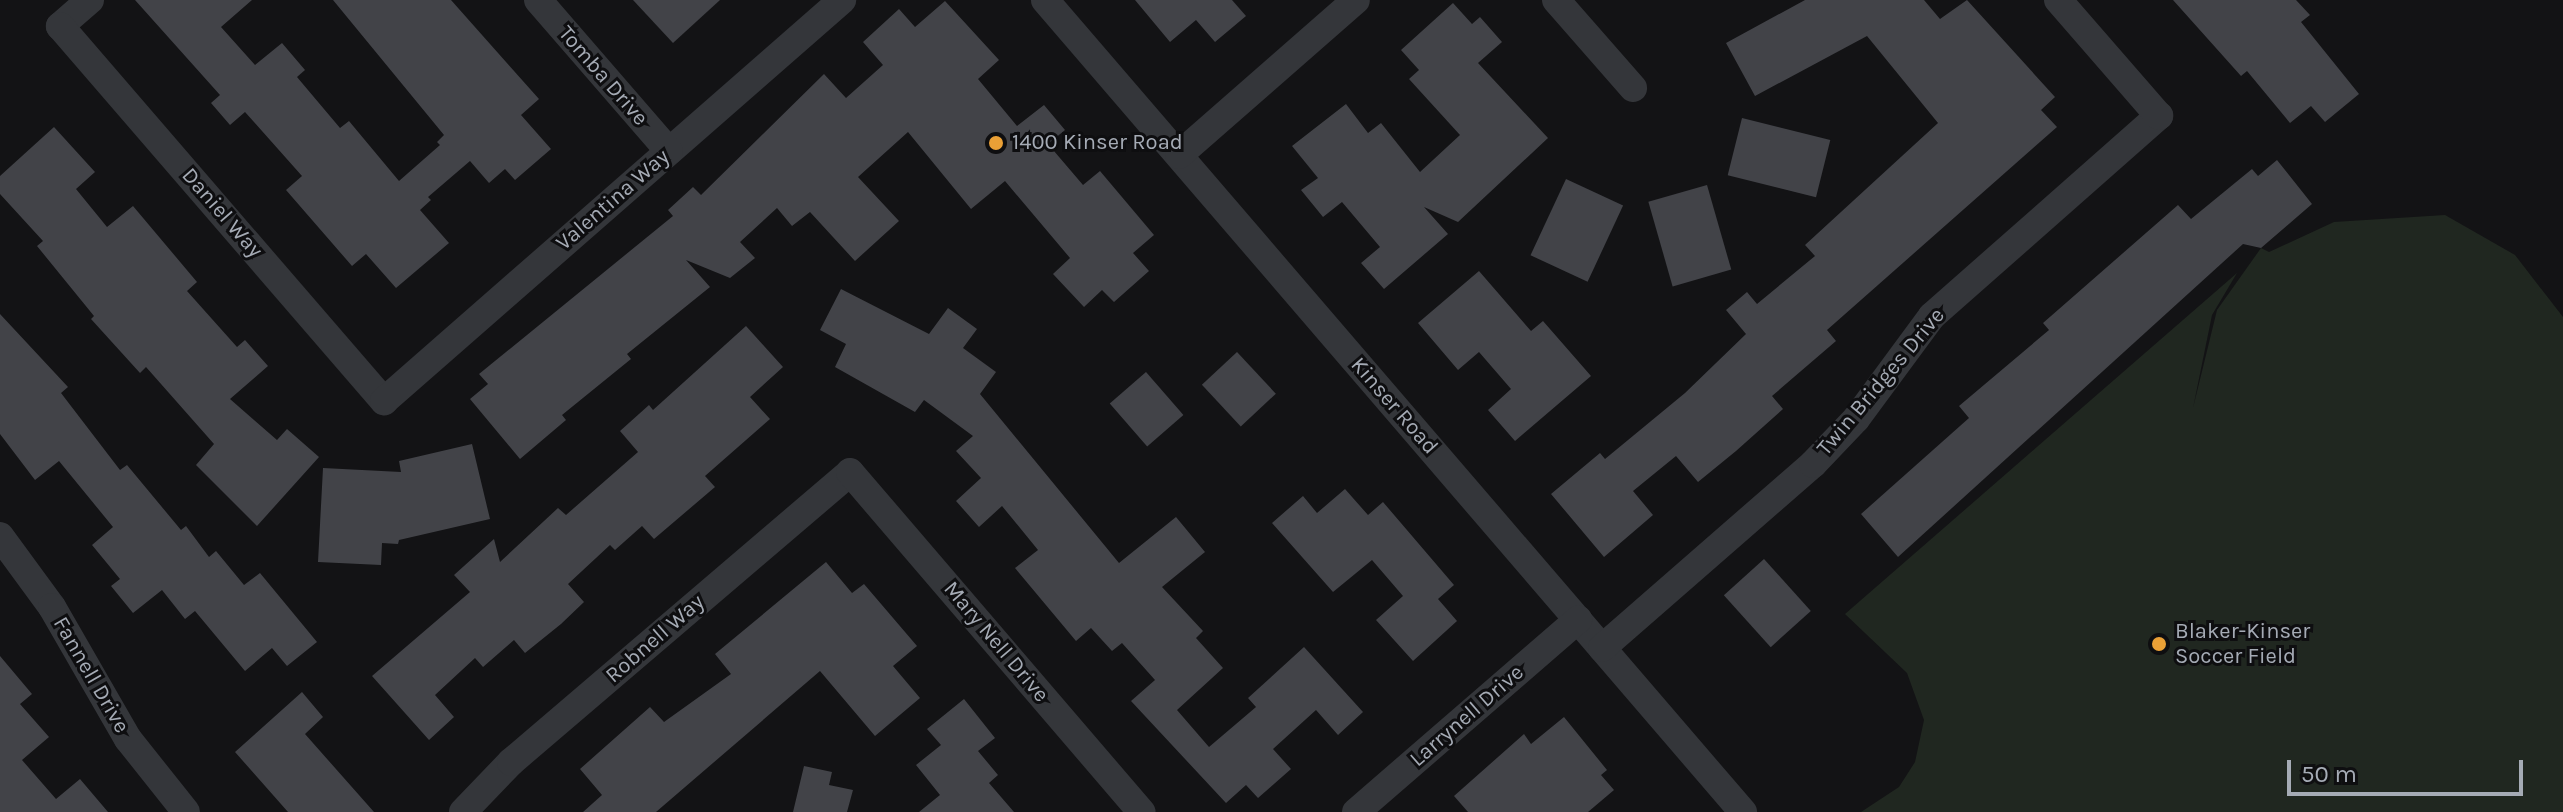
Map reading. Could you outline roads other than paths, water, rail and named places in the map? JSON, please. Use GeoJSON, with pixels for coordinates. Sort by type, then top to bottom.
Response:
{"type":"FeatureCollection","features":[{"type":"Feature","properties":{"kind":"street","name":"Daniel Way"},"geometry":{"type":"LineString","coordinates":[[90,0],[60,26],[384,401]]}},
{"type":"Feature","properties":{"kind":"street","name":"Tomba Drive"},"geometry":{"type":"LineString","coordinates":[[538,0],[669,151]]}},
{"type":"Feature","properties":{"kind":"street","name":"Valentina Way"},"geometry":{"type":"LineString","coordinates":[[384,401],[842,0]]}},
{"type":"Feature","properties":{"kind":"street","name":"Kinser Road"},"geometry":{"type":"LineString","coordinates":[[1045,0],[1743,812]]}},
{"type":"Feature","properties":{"kind":"street"},"geometry":{"type":"LineString","coordinates":[[1179,155],[1356,0]]}},
{"type":"Feature","properties":{"kind":"street"},"geometry":{"type":"LineString","coordinates":[[1556,0],[1633,88]]}},
{"type":"Feature","properties":{"kind":"street","name":"Twin Bridges Drive"},"geometry":{"type":"LineString","coordinates":[[1602,648],[1813,464],[1856,419],[1932,316],[2159,116],[2058,0]]}},
{"type":"Feature","properties":{"kind":"street","name":"Robnell Way"},"geometry":{"type":"LineString","coordinates":[[463,812],[511,762],[850,472]]}},
{"type":"Feature","properties":{"kind":"street","name":"Mary Nell Drive"},"geometry":{"type":"LineString","coordinates":[[850,472],[1141,812]]}},
{"type":"Feature","properties":{"kind":"street","name":"Fannell Drive"},"geometry":{"type":"LineString","coordinates":[[0,536],[52,607],[128,739],[186,812]]}},
{"type":"Feature","properties":{"kind":"street","name":"Larrynell Drive"},"geometry":{"type":"LineString","coordinates":[[1356,812],[1578,620]]}},
{"type":"Feature","properties":{"kind":"place","name":"1400 Kinser Road"},"geometry":{"type":"Point","coordinates":[996,143]}},
{"type":"Feature","properties":{"kind":"place","name":"Blaker-Kinser Soccer Field"},"geometry":{"type":"Point","coordinates":[2159,644]}}]}
